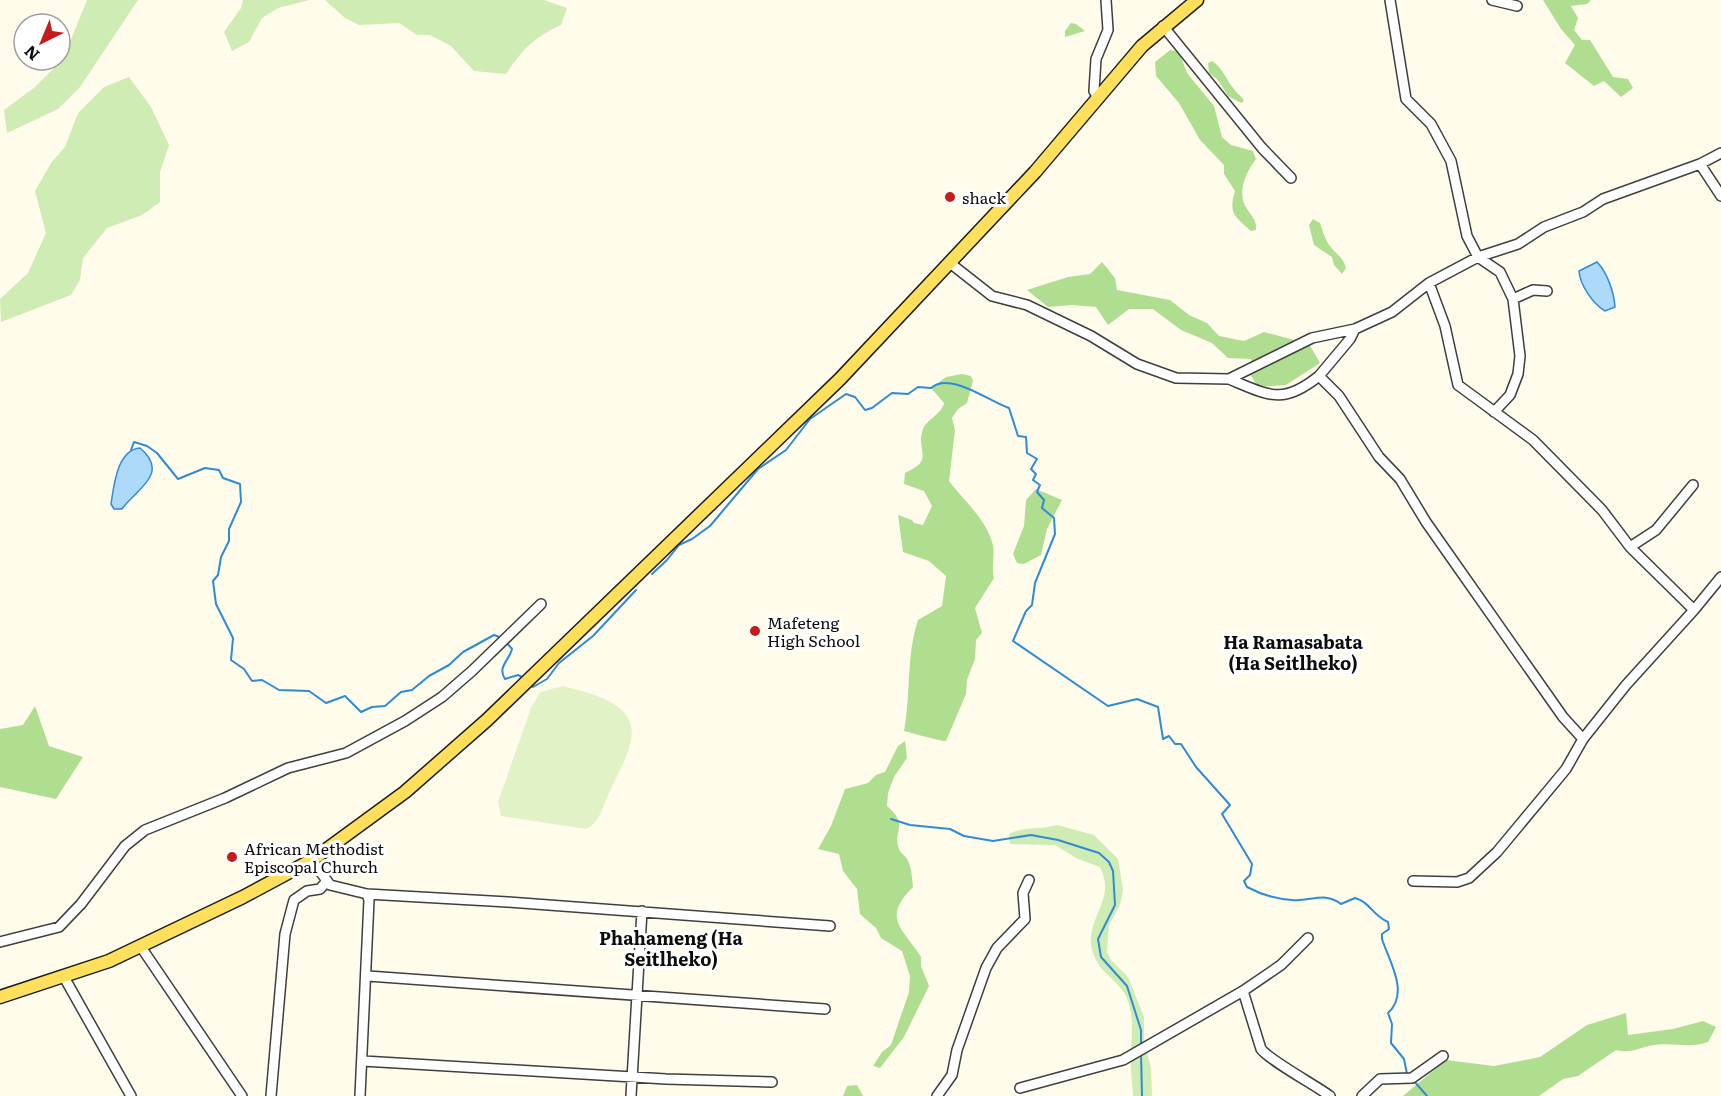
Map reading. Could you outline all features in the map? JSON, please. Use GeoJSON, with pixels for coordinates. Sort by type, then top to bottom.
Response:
{"type":"FeatureCollection","features":[{"type":"Feature","properties":{"kind":"main road"},"geometry":{"type":"LineString","coordinates":[[0,998],[64,977],[141,947],[243,897],[312,860],[405,792],[487,720],[829,390],[1035,172],[1117,72],[1163,26],[1197,0]]}},
{"type":"Feature","properties":{"kind":"street"},"geometry":{"type":"LineString","coordinates":[[1098,98],[1094,91],[1097,79],[1096,59],[1108,30],[1107,0]]}},
{"type":"Feature","properties":{"kind":"street"},"geometry":{"type":"LineString","coordinates":[[1390,0],[1403,89],[1411,106],[1431,124],[1451,161],[1461,219],[1478,257],[1500,272],[1513,299],[1520,356],[1518,374],[1510,395],[1494,412]]}},
{"type":"Feature","properties":{"kind":"street"},"geometry":{"type":"LineString","coordinates":[[1492,0],[1517,6]]}},
{"type":"Feature","properties":{"kind":"street"},"geometry":{"type":"LineString","coordinates":[[1163,26],[1262,148],[1291,178]]}},
{"type":"Feature","properties":{"kind":"street"},"geometry":{"type":"LineString","coordinates":[[1230,379],[1312,338],[1355,329],[1392,312],[1429,283],[1478,257],[1518,244],[1544,227],[1583,212],[1619,192],[1700,164],[1721,153]]}},
{"type":"Feature","properties":{"kind":"street"},"geometry":{"type":"LineString","coordinates":[[1700,164],[1721,196]]}},
{"type":"Feature","properties":{"kind":"street"},"geometry":{"type":"LineString","coordinates":[[950,263],[992,296],[1036,309],[1091,336],[1137,364],[1176,378],[1230,379],[1260,392],[1279,396],[1297,393],[1319,376],[1350,339],[1355,329]]}},
{"type":"Feature","properties":{"kind":"street"},"geometry":{"type":"LineString","coordinates":[[1429,283],[1445,326],[1458,385],[1533,440],[1602,510],[1630,546],[1694,610]]}},
{"type":"Feature","properties":{"kind":"street"},"geometry":{"type":"LineString","coordinates":[[1513,299],[1533,290],[1547,291]]}},
{"type":"Feature","properties":{"kind":"street"},"geometry":{"type":"LineString","coordinates":[[1319,376],[1339,396],[1365,436],[1400,480],[1431,530],[1557,708],[1583,739]]}},
{"type":"Feature","properties":{"kind":"street"},"geometry":{"type":"LineString","coordinates":[[1630,546],[1656,530],[1693,485]]}},
{"type":"Feature","properties":{"kind":"street"},"geometry":{"type":"LineString","coordinates":[[1413,880],[1457,882],[1469,878],[1497,852],[1542,800],[1566,769],[1583,739],[1640,668],[1721,578]]}},
{"type":"Feature","properties":{"kind":"street"},"geometry":{"type":"LineString","coordinates":[[0,942],[59,927],[81,904],[125,846],[146,830],[225,798],[288,768],[346,753],[405,721],[442,697],[541,604]]}},
{"type":"Feature","properties":{"kind":"street"},"geometry":{"type":"LineString","coordinates":[[312,860],[326,882],[338,888],[367,894],[642,911],[830,926]]}},
{"type":"Feature","properties":{"kind":"street"},"geometry":{"type":"LineString","coordinates":[[937,1096],[952,1075],[957,1050],[986,969],[997,948],[1025,919],[1023,892],[1029,880]]}},
{"type":"Feature","properties":{"kind":"street"},"geometry":{"type":"LineString","coordinates":[[271,1096],[285,934],[294,900],[307,891],[320,889],[326,882]]}},
{"type":"Feature","properties":{"kind":"street"},"geometry":{"type":"LineString","coordinates":[[360,1096],[368,976],[367,894]]}},
{"type":"Feature","properties":{"kind":"street"},"geometry":{"type":"LineString","coordinates":[[631,1096],[642,911]]}},
{"type":"Feature","properties":{"kind":"street"},"geometry":{"type":"LineString","coordinates":[[1020,1089],[1123,1060],[1243,991],[1281,965],[1308,938]]}},
{"type":"Feature","properties":{"kind":"street"},"geometry":{"type":"LineString","coordinates":[[141,947],[242,1096]]}},
{"type":"Feature","properties":{"kind":"street"},"geometry":{"type":"LineString","coordinates":[[368,976],[825,1009]]}},
{"type":"Feature","properties":{"kind":"street"},"geometry":{"type":"LineString","coordinates":[[64,977],[131,1096]]}},
{"type":"Feature","properties":{"kind":"street"},"geometry":{"type":"LineString","coordinates":[[1243,991],[1261,1049],[1266,1056],[1330,1096]]}},
{"type":"Feature","properties":{"kind":"street"},"geometry":{"type":"LineString","coordinates":[[1362,1096],[1380,1079],[1412,1078],[1443,1056]]}},
{"type":"Feature","properties":{"kind":"street"},"geometry":{"type":"LineString","coordinates":[[363,1061],[772,1082]]}},
{"type":"Feature","properties":{"kind":"green space"},"geometry":{"type":"Polygon","coordinates":[[[87,0],[138,0],[80,87],[58,109],[7,133],[4,110],[35,87],[50,72],[72,72],[72,37],[87,0]]]}},
{"type":"Feature","properties":{"kind":"green space"},"geometry":{"type":"Polygon","coordinates":[[[243,0],[309,0],[278,8],[262,18],[249,42],[232,51],[224,32],[241,8],[243,0]]]}},
{"type":"Feature","properties":{"kind":"green space"},"geometry":{"type":"Polygon","coordinates":[[[325,0],[544,0],[567,8],[561,25],[529,45],[506,74],[474,71],[451,46],[430,35],[417,35],[399,23],[359,25],[345,18],[325,0]]]}},
{"type":"Feature","properties":{"kind":"green space"},"geometry":{"type":"Polygon","coordinates":[[[1543,0],[1591,0],[1587,4],[1571,6],[1578,18],[1574,30],[1582,40],[1590,40],[1613,77],[1628,79],[1633,88],[1621,97],[1604,81],[1594,86],[1565,63],[1575,45],[1561,29],[1543,0]]]}},
{"type":"Feature","properties":{"kind":"green space"},"geometry":{"type":"Polygon","coordinates":[[[1071,23],[1085,31],[1065,37],[1065,31],[1071,23]]]}},
{"type":"Feature","properties":{"kind":"green space"},"geometry":{"type":"Polygon","coordinates":[[[1170,50],[1179,52],[1187,73],[1214,106],[1222,137],[1231,145],[1253,151],[1256,159],[1246,176],[1242,196],[1255,221],[1256,230],[1251,231],[1234,214],[1232,205],[1235,191],[1224,174],[1224,165],[1200,140],[1179,103],[1156,76],[1155,62],[1170,50]]]}},
{"type":"Feature","properties":{"kind":"green space"},"geometry":{"type":"Polygon","coordinates":[[[1212,61],[1244,101],[1241,103],[1228,96],[1218,80],[1209,73],[1208,63],[1212,61]]]}},
{"type":"Feature","properties":{"kind":"green space"},"geometry":{"type":"Polygon","coordinates":[[[129,77],[151,107],[169,145],[160,172],[160,202],[142,215],[107,228],[83,258],[80,280],[71,295],[1,322],[0,299],[28,273],[46,233],[35,191],[51,163],[65,147],[78,113],[104,87],[129,77]]]}},
{"type":"Feature","properties":{"kind":"green space"},"geometry":{"type":"Polygon","coordinates":[[[1313,219],[1320,223],[1328,243],[1343,261],[1346,268],[1342,274],[1334,265],[1332,257],[1314,245],[1309,225],[1313,219]]]}},
{"type":"Feature","properties":{"kind":"green space"},"geometry":{"type":"Polygon","coordinates":[[[1102,262],[1115,278],[1117,290],[1170,300],[1189,315],[1207,323],[1219,336],[1244,341],[1264,332],[1309,344],[1320,363],[1286,385],[1258,387],[1250,374],[1251,359],[1228,358],[1212,343],[1181,330],[1153,309],[1129,309],[1108,325],[1096,307],[1073,305],[1048,307],[1027,290],[1068,277],[1090,274],[1102,262]]]}},
{"type":"Feature","properties":{"kind":"green space"},"geometry":{"type":"Polygon","coordinates":[[[962,374],[971,376],[973,381],[967,403],[958,409],[952,418],[955,430],[949,481],[986,527],[993,545],[994,578],[975,608],[982,633],[976,640],[975,659],[967,680],[966,694],[946,741],[904,731],[914,634],[918,620],[942,606],[946,576],[929,561],[903,552],[898,515],[923,525],[932,506],[924,491],[904,484],[905,473],[920,463],[923,454],[921,437],[923,429],[940,411],[944,403],[931,388],[946,377],[962,374]]]}},
{"type":"Feature","properties":{"kind":"green space"},"geometry":{"type":"Polygon","coordinates":[[[1036,489],[1062,500],[1047,529],[1041,555],[1024,564],[1017,563],[1013,554],[1024,526],[1026,500],[1036,489]]]}},
{"type":"Feature","properties":{"kind":"green space"},"geometry":{"type":"Polygon","coordinates":[[[563,686],[609,701],[620,708],[631,727],[630,746],[622,766],[598,817],[586,829],[501,816],[498,802],[531,708],[540,692],[563,686]]]}},
{"type":"Feature","properties":{"kind":"green space"},"geometry":{"type":"Polygon","coordinates":[[[35,706],[49,746],[83,757],[56,799],[0,787],[0,729],[23,725],[35,706]]]}},
{"type":"Feature","properties":{"kind":"green space"},"geometry":{"type":"Polygon","coordinates":[[[905,741],[907,758],[894,777],[888,793],[887,806],[898,818],[897,843],[912,873],[913,887],[898,907],[897,916],[902,931],[921,957],[921,966],[929,986],[904,1037],[880,1068],[873,1066],[882,1052],[891,1045],[909,992],[910,976],[902,951],[881,938],[876,928],[860,914],[857,889],[843,871],[839,854],[818,849],[831,826],[845,789],[868,783],[876,775],[885,772],[898,746],[905,741]]]}},
{"type":"Feature","properties":{"kind":"green space"},"geometry":{"type":"Polygon","coordinates":[[[1057,825],[1094,835],[1118,859],[1123,890],[1120,905],[1109,925],[1107,952],[1111,960],[1128,977],[1144,1017],[1144,1041],[1151,1068],[1152,1096],[1133,1096],[1132,1023],[1129,1005],[1122,989],[1096,961],[1093,953],[1091,934],[1105,888],[1100,867],[1078,859],[1055,845],[1010,844],[1009,834],[1057,825]]]}},
{"type":"Feature","properties":{"kind":"green space"},"geometry":{"type":"Polygon","coordinates":[[[1626,1013],[1628,1035],[1673,1029],[1703,1021],[1716,1027],[1708,1042],[1701,1044],[1661,1044],[1631,1051],[1616,1050],[1578,1076],[1563,1079],[1539,1096],[1403,1096],[1446,1060],[1494,1066],[1540,1057],[1587,1025],[1626,1013]]]}},
{"type":"Feature","properties":{"kind":"green space"},"geometry":{"type":"Polygon","coordinates":[[[857,1085],[863,1096],[843,1096],[847,1086],[857,1085]]]}},
{"type":"Feature","properties":{"kind":"water"},"geometry":{"type":"Polygon","coordinates":[[[1597,262],[1612,289],[1615,307],[1605,311],[1588,294],[1579,271],[1597,262]]]}},
{"type":"Feature","properties":{"kind":"water"},"geometry":{"type":"Polygon","coordinates":[[[140,448],[149,457],[152,466],[151,474],[148,481],[122,509],[114,509],[111,504],[118,470],[126,455],[140,448]]]}},
{"type":"Feature","properties":{"kind":"waterway"},"geometry":{"type":"LineString","coordinates":[[652,574],[679,545],[710,526],[758,469],[786,450],[810,419],[846,394],[855,397],[865,410],[872,408],[892,393],[908,394],[918,387],[931,388],[948,383],[969,389],[1009,408],[1018,436],[1026,437],[1027,453],[1037,459],[1031,469],[1036,474],[1033,480],[1040,485],[1037,492],[1044,500],[1042,508],[1054,518],[1055,534],[1035,583],[1032,605],[1026,611],[1013,641],[1108,706],[1137,699],[1158,707],[1163,739],[1169,736],[1175,744],[1181,744],[1196,767],[1230,805],[1222,814],[1252,864],[1250,875],[1244,881],[1247,887],[1268,896],[1286,899],[1329,898],[1341,904],[1355,898],[1388,922],[1389,929],[1382,934],[1382,939],[1398,987],[1394,1005],[1388,1013],[1392,1024],[1391,1043],[1404,1059],[1407,1074]]}},
{"type":"Feature","properties":{"kind":"waterway"},"geometry":{"type":"LineString","coordinates":[[131,450],[134,442],[147,446],[157,453],[178,479],[205,468],[219,470],[223,478],[240,484],[241,502],[229,529],[229,541],[221,557],[218,575],[213,581],[216,604],[233,638],[231,660],[244,669],[252,681],[262,680],[279,690],[309,691],[326,703],[345,696],[361,712],[372,707],[385,706],[401,692],[412,690],[429,676],[449,665],[463,652],[494,635],[502,638]]}},
{"type":"Feature","properties":{"kind":"waterway"},"geometry":{"type":"LineString","coordinates":[[533,687],[547,679],[559,663],[593,636],[636,590]]}},
{"type":"Feature","properties":{"kind":"waterway"},"geometry":{"type":"LineString","coordinates":[[506,642],[512,649],[503,667],[503,675],[505,679],[518,675],[522,677]]}},
{"type":"Feature","properties":{"kind":"waterway"},"geometry":{"type":"LineString","coordinates":[[891,819],[910,825],[950,829],[964,836],[993,841],[1031,835],[1058,840],[1099,853],[1109,862],[1113,871],[1115,905],[1098,939],[1101,957],[1127,986],[1141,1030],[1141,1047]]}},
{"type":"Feature","properties":{"kind":"waterway"},"geometry":{"type":"LineString","coordinates":[[1141,1053],[1142,1096]]}},
{"type":"Feature","properties":{"kind":"waterway"},"geometry":{"type":"LineString","coordinates":[[1413,1080],[1427,1096]]}},
{"type":"Feature","properties":{"kind":"place","name":"shack"},"geometry":{"type":"Point","coordinates":[950,197]}},
{"type":"Feature","properties":{"kind":"place","name":"Mafeteng High School"},"geometry":{"type":"Point","coordinates":[755,631]}},
{"type":"Feature","properties":{"kind":"place","name":"African Methodist Episcopal Church"},"geometry":{"type":"Point","coordinates":[232,857]}},
{"type":"Feature","properties":{"kind":"district","name":"Ha Ramasabata (Ha Seitlheko)"},"geometry":{"type":"Point","coordinates":[1293,651]}},
{"type":"Feature","properties":{"kind":"district","name":"Phahameng (Ha Seitlheko)"},"geometry":{"type":"Point","coordinates":[671,947]}}]}
